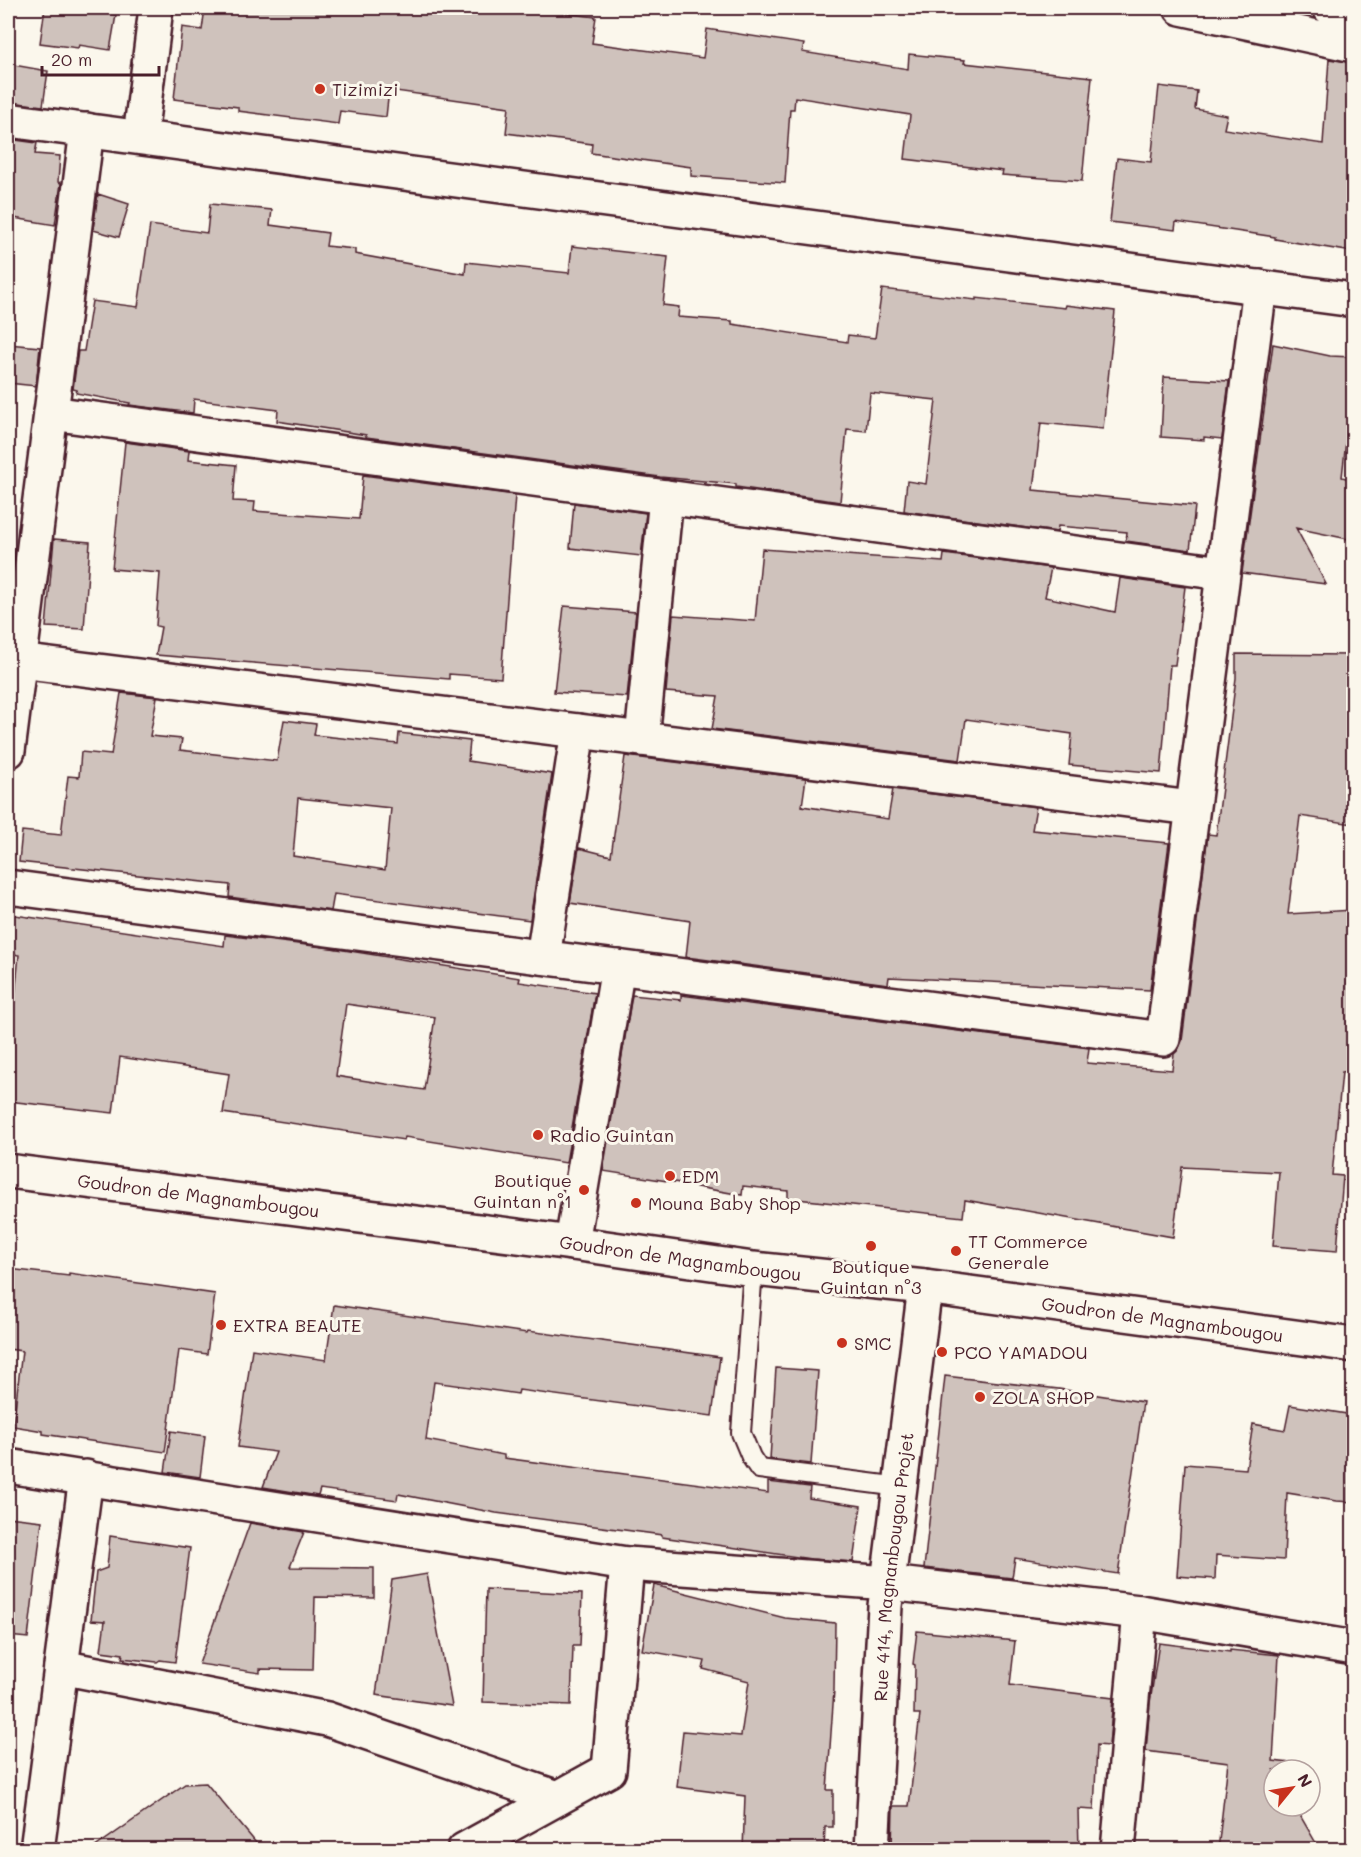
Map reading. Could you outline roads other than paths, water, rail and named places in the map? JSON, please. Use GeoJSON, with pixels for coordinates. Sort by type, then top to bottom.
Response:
{"type":"FeatureCollection","features":[{"type":"Feature","properties":{"kind":"street"},"geometry":{"type":"LineString","coordinates":[[140,137],[156,8]]}},
{"type":"Feature","properties":{"kind":"street"},"geometry":{"type":"LineString","coordinates":[[1180,8],[1353,45]]}},
{"type":"Feature","properties":{"kind":"street"},"geometry":{"type":"LineString","coordinates":[[1330,8],[1353,25]]}},
{"type":"Feature","properties":{"kind":"street"},"geometry":{"type":"LineString","coordinates":[[8,120],[1353,300]]}},
{"type":"Feature","properties":{"kind":"street"},"geometry":{"type":"LineString","coordinates":[[8,751],[87,130]]}},
{"type":"Feature","properties":{"kind":"street"},"geometry":{"type":"LineString","coordinates":[[8,886],[1163,1039],[1260,287]]}},
{"type":"Feature","properties":{"kind":"street"},"geometry":{"type":"LineString","coordinates":[[51,413],[1222,573]]}},
{"type":"Feature","properties":{"kind":"street"},"geometry":{"type":"LineString","coordinates":[[642,739],[666,497]]}},
{"type":"Feature","properties":{"kind":"street"},"geometry":{"type":"LineString","coordinates":[[19,661],[1192,808]]}},
{"type":"Feature","properties":{"kind":"street"},"geometry":{"type":"LineString","coordinates":[[543,957],[578,731]]}},
{"type":"Feature","properties":{"kind":"street"},"geometry":{"type":"LineString","coordinates":[[572,1243],[618,967]]}},
{"type":"Feature","properties":{"kind":"street","name":"Goudron de Magnambougou"},"geometry":{"type":"LineString","coordinates":[[8,1171],[572,1243],[753,1269],[925,1287],[1353,1345]]}},
{"type":"Feature","properties":{"kind":"street","name":"Rue 414, Magnanbougou Projet"},"geometry":{"type":"LineString","coordinates":[[872,1850],[885,1606],[925,1287]]}},
{"type":"Feature","properties":{"kind":"street"},"geometry":{"type":"LineString","coordinates":[[8,1466],[627,1564],[889,1583],[1140,1612],[1353,1648]]}},
{"type":"Feature","properties":{"kind":"street"},"geometry":{"type":"LineString","coordinates":[[37,1850],[86,1477]]}},
{"type":"Feature","properties":{"kind":"street"},"geometry":{"type":"LineString","coordinates":[[464,1850],[609,1770],[627,1564]]}},
{"type":"Feature","properties":{"kind":"street"},"geometry":{"type":"LineString","coordinates":[[1118,1850],[1140,1612]]}},
{"type":"Feature","properties":{"kind":"street"},"geometry":{"type":"LineString","coordinates":[[61,1667],[327,1719],[558,1798]]}},
{"type":"Feature","properties":{"kind":"lane"},"geometry":{"type":"LineString","coordinates":[[753,1269],[741,1433],[759,1469],[900,1487]]}},
{"type":"Feature","properties":{"kind":"place","name":"Tizimizi"},"geometry":{"type":"Point","coordinates":[320,89]}},
{"type":"Feature","properties":{"kind":"place","name":"Radio Guintan"},"geometry":{"type":"Point","coordinates":[538,1135]}},
{"type":"Feature","properties":{"kind":"place","name":"EDM"},"geometry":{"type":"Point","coordinates":[670,1176]}},
{"type":"Feature","properties":{"kind":"place","name":"Boutique Guintan n°1"},"geometry":{"type":"Point","coordinates":[584,1190]}},
{"type":"Feature","properties":{"kind":"place","name":"Mouna Baby Shop"},"geometry":{"type":"Point","coordinates":[636,1203]}},
{"type":"Feature","properties":{"kind":"place","name":"Boutique Guintan n°3"},"geometry":{"type":"Point","coordinates":[871,1246]}},
{"type":"Feature","properties":{"kind":"place","name":"TT Commerce Generale"},"geometry":{"type":"Point","coordinates":[956,1251]}},
{"type":"Feature","properties":{"kind":"place","name":"EXTRA BEAUTE"},"geometry":{"type":"Point","coordinates":[221,1325]}},
{"type":"Feature","properties":{"kind":"place","name":"SMC"},"geometry":{"type":"Point","coordinates":[842,1343]}},
{"type":"Feature","properties":{"kind":"place","name":"PCO YAMADOU"},"geometry":{"type":"Point","coordinates":[942,1352]}},
{"type":"Feature","properties":{"kind":"place","name":"ZOLA SHOP"},"geometry":{"type":"Point","coordinates":[980,1397]}}]}
